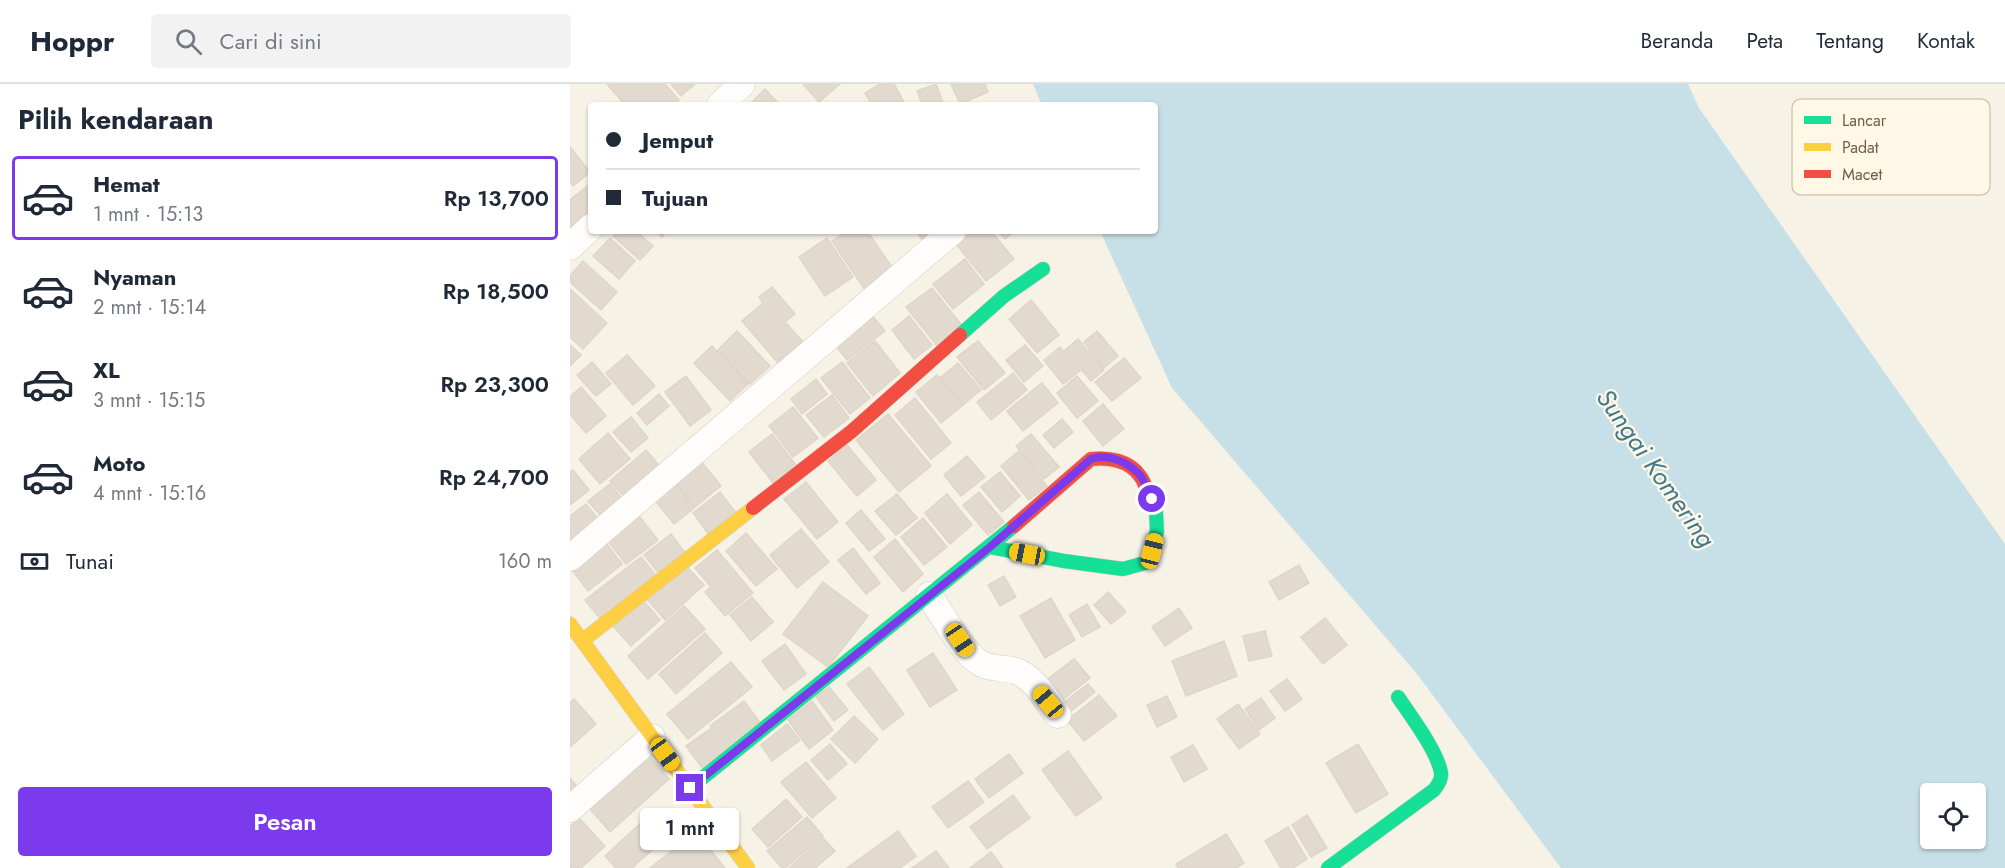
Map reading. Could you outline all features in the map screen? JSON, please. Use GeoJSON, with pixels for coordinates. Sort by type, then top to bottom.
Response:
{"type":"FeatureCollection","features":[{"type":"Feature","properties":{"kind":"street"},"geometry":{"type":"LineString","coordinates":[[723,102],[742,84]]}},
{"type":"Feature","properties":{"kind":"street"},"geometry":{"type":"LineString","coordinates":[[570,247],[588,230]]}},
{"type":"Feature","properties":{"kind":"street"},"geometry":{"type":"LineString","coordinates":[[570,558],[949,234]]}},
{"type":"Feature","properties":{"kind":"street"},"geometry":{"type":"LineString","coordinates":[[582,641],[852,430],[1004,296],[1043,269]]}},
{"type":"Feature","properties":{"kind":"street"},"geometry":{"type":"LineString","coordinates":[[690,788],[990,547],[1091,459],[1099,456],[1127,464],[1140,475],[1156,512],[1157,531],[1149,559],[1144,563],[1123,568],[1064,561],[990,547]]}},
{"type":"Feature","properties":{"kind":"street"},"geometry":{"type":"LineString","coordinates":[[929,595],[970,655],[989,667],[1016,671],[1026,676],[1059,715]]}},
{"type":"Feature","properties":{"kind":"street"},"geometry":{"type":"LineString","coordinates":[[570,624],[748,868]]}},
{"type":"Feature","properties":{"kind":"street"},"geometry":{"type":"LineString","coordinates":[[1328,868],[1434,790],[1440,782],[1441,772],[1434,756],[1398,697]]}},
{"type":"Feature","properties":{"kind":"street"},"geometry":{"type":"LineString","coordinates":[[570,809],[652,737]]}},
{"type":"Feature","properties":{"kind":"water","name":"Sungai Komering"},"geometry":{"type":"Polygon","coordinates":[[[1033,84],[1688,84],[1699,108],[2005,544],[2005,868],[1561,868],[1417,674],[1172,388],[1101,234],[1158,234],[1158,102],[1041,102],[1033,84]]]}},
{"type":"Feature","properties":{"kind":"building"},"geometry":{"type":"Polygon","coordinates":[[[607,84],[665,84],[679,100],[677,102],[622,102],[607,84]]]}},
{"type":"Feature","properties":{"kind":"building"},"geometry":{"type":"Polygon","coordinates":[[[671,84],[695,84],[681,96],[671,84]]]}},
{"type":"Feature","properties":{"kind":"building"},"geometry":{"type":"Polygon","coordinates":[[[803,84],[840,84],[819,102],[803,84]]]}},
{"type":"Feature","properties":{"kind":"building"},"geometry":{"type":"Polygon","coordinates":[[[880,84],[894,84],[904,102],[870,102],[865,93],[880,84]]]}},
{"type":"Feature","properties":{"kind":"building"},"geometry":{"type":"Polygon","coordinates":[[[936,84],[943,102],[921,102],[917,91],[936,84]]]}},
{"type":"Feature","properties":{"kind":"building"},"geometry":{"type":"Polygon","coordinates":[[[951,84],[985,84],[988,92],[965,102],[959,102],[951,84]]]}},
{"type":"Feature","properties":{"kind":"building"},"geometry":{"type":"Polygon","coordinates":[[[765,89],[777,102],[752,102],[765,89]]]}},
{"type":"Feature","properties":{"kind":"building"},"geometry":{"type":"Polygon","coordinates":[[[570,147],[588,170],[588,174],[573,186],[570,182],[570,147]]]}},
{"type":"Feature","properties":{"kind":"building"},"geometry":{"type":"Polygon","coordinates":[[[588,185],[588,216],[571,230],[570,200],[588,185]]]}},
{"type":"Feature","properties":{"kind":"building"},"geometry":{"type":"Polygon","coordinates":[[[615,234],[639,234],[653,246],[640,260],[613,236],[615,234]]]}},
{"type":"Feature","properties":{"kind":"building"},"geometry":{"type":"Polygon","coordinates":[[[842,234],[869,234],[894,270],[865,290],[832,241],[842,234]]]}},
{"type":"Feature","properties":{"kind":"building"},"geometry":{"type":"Polygon","coordinates":[[[918,234],[934,234],[923,241],[918,234]]]}},
{"type":"Feature","properties":{"kind":"building"},"geometry":{"type":"Polygon","coordinates":[[[958,234],[993,234],[1014,259],[986,281],[952,239],[958,234]]]}},
{"type":"Feature","properties":{"kind":"building"},"geometry":{"type":"Polygon","coordinates":[[[1001,234],[1011,234],[1005,239],[1001,234]]]}},
{"type":"Feature","properties":{"kind":"building"},"geometry":{"type":"Polygon","coordinates":[[[610,238],[635,261],[619,279],[593,256],[610,238]]]}},
{"type":"Feature","properties":{"kind":"building"},"geometry":{"type":"Polygon","coordinates":[[[827,238],[853,277],[825,296],[799,257],[827,238]]]}},
{"type":"Feature","properties":{"kind":"building"},"geometry":{"type":"Polygon","coordinates":[[[965,259],[984,284],[953,309],[933,284],[965,259]]]}},
{"type":"Feature","properties":{"kind":"building"},"geometry":{"type":"Polygon","coordinates":[[[583,261],[617,292],[601,310],[570,282],[570,276],[583,261]]]}},
{"type":"Feature","properties":{"kind":"building"},"geometry":{"type":"Polygon","coordinates":[[[772,287],[795,314],[785,322],[803,342],[778,363],[742,321],[763,303],[759,297],[772,287]]]}},
{"type":"Feature","properties":{"kind":"building"},"geometry":{"type":"Polygon","coordinates":[[[932,288],[963,327],[938,347],[906,307],[932,288]]]}},
{"type":"Feature","properties":{"kind":"building"},"geometry":{"type":"Polygon","coordinates":[[[570,289],[607,323],[583,349],[570,337],[570,289]]]}},
{"type":"Feature","properties":{"kind":"building"},"geometry":{"type":"Polygon","coordinates":[[[1031,300],[1059,335],[1037,353],[1009,319],[1031,300]]]}},
{"type":"Feature","properties":{"kind":"building"},"geometry":{"type":"Polygon","coordinates":[[[869,312],[885,331],[847,360],[832,341],[869,312]]]}},
{"type":"Feature","properties":{"kind":"building"},"geometry":{"type":"Polygon","coordinates":[[[909,316],[932,345],[914,359],[892,330],[909,316]]]}},
{"type":"Feature","properties":{"kind":"building"},"geometry":{"type":"Polygon","coordinates":[[[737,331],[770,366],[750,384],[718,350],[737,331]]]}},
{"type":"Feature","properties":{"kind":"building"},"geometry":{"type":"Polygon","coordinates":[[[1097,331],[1118,356],[1104,368],[1084,342],[1097,331]]]}},
{"type":"Feature","properties":{"kind":"building"},"geometry":{"type":"Polygon","coordinates":[[[1078,339],[1104,370],[1091,381],[1065,350],[1078,339]]]}},
{"type":"Feature","properties":{"kind":"building"},"geometry":{"type":"Polygon","coordinates":[[[875,341],[900,373],[873,396],[847,363],[875,341]]]}},
{"type":"Feature","properties":{"kind":"building"},"geometry":{"type":"Polygon","coordinates":[[[978,341],[1005,373],[984,390],[957,357],[978,341]]]}},
{"type":"Feature","properties":{"kind":"building"},"geometry":{"type":"Polygon","coordinates":[[[570,345],[581,355],[570,366],[570,345]]]}},
{"type":"Feature","properties":{"kind":"building"},"geometry":{"type":"Polygon","coordinates":[[[1025,345],[1043,366],[1024,382],[1006,360],[1025,345]]]}},
{"type":"Feature","properties":{"kind":"building"},"geometry":{"type":"Polygon","coordinates":[[[712,346],[748,384],[730,401],[694,363],[712,346]]]}},
{"type":"Feature","properties":{"kind":"building"},"geometry":{"type":"Polygon","coordinates":[[[1060,347],[1080,371],[1063,384],[1044,360],[1060,347]]]}},
{"type":"Feature","properties":{"kind":"building"},"geometry":{"type":"Polygon","coordinates":[[[627,355],[655,386],[633,405],[606,373],[627,355]]]}},
{"type":"Feature","properties":{"kind":"building"},"geometry":{"type":"Polygon","coordinates":[[[1124,358],[1141,378],[1112,401],[1095,382],[1124,358]]]}},
{"type":"Feature","properties":{"kind":"building"},"geometry":{"type":"Polygon","coordinates":[[[592,362],[611,384],[596,396],[577,375],[592,362]]]}},
{"type":"Feature","properties":{"kind":"building"},"geometry":{"type":"Polygon","coordinates":[[[842,362],[870,398],[850,414],[821,378],[842,362]]]}},
{"type":"Feature","properties":{"kind":"building"},"geometry":{"type":"Polygon","coordinates":[[[958,363],[981,390],[964,404],[941,377],[958,363]]]}},
{"type":"Feature","properties":{"kind":"building"},"geometry":{"type":"Polygon","coordinates":[[[1013,373],[1027,390],[991,420],[977,402],[1013,373]]]}},
{"type":"Feature","properties":{"kind":"building"},"geometry":{"type":"Polygon","coordinates":[[[937,375],[963,405],[941,423],[916,392],[937,375]]]}},
{"type":"Feature","properties":{"kind":"building"},"geometry":{"type":"Polygon","coordinates":[[[686,376],[711,410],[690,426],[665,392],[686,376]]]}},
{"type":"Feature","properties":{"kind":"building"},"geometry":{"type":"Polygon","coordinates":[[[1077,376],[1098,401],[1077,418],[1057,393],[1077,376]]]}},
{"type":"Feature","properties":{"kind":"building"},"geometry":{"type":"Polygon","coordinates":[[[816,379],[827,394],[802,414],[791,399],[816,379]]]}},
{"type":"Feature","properties":{"kind":"building"},"geometry":{"type":"Polygon","coordinates":[[[1042,383],[1058,403],[1023,431],[1007,411],[1042,383]]]}},
{"type":"Feature","properties":{"kind":"building"},"geometry":{"type":"Polygon","coordinates":[[[581,387],[606,416],[586,433],[570,414],[570,397],[581,387]]]}},
{"type":"Feature","properties":{"kind":"building"},"geometry":{"type":"Polygon","coordinates":[[[659,394],[669,406],[647,425],[637,413],[659,394]]]}},
{"type":"Feature","properties":{"kind":"building"},"geometry":{"type":"Polygon","coordinates":[[[832,395],[849,418],[824,437],[806,415],[832,395]]]}},
{"type":"Feature","properties":{"kind":"building"},"geometry":{"type":"Polygon","coordinates":[[[915,398],[951,443],[931,459],[895,415],[915,398]]]}},
{"type":"Feature","properties":{"kind":"building"},"geometry":{"type":"Polygon","coordinates":[[[1103,404],[1124,429],[1103,446],[1083,421],[1103,404]]]}},
{"type":"Feature","properties":{"kind":"building"},"geometry":{"type":"Polygon","coordinates":[[[793,407],[818,438],[793,457],[769,426],[793,407]]]}},
{"type":"Feature","properties":{"kind":"building"},"geometry":{"type":"Polygon","coordinates":[[[888,414],[931,466],[899,492],[856,440],[888,414]]]}},
{"type":"Feature","properties":{"kind":"building"},"geometry":{"type":"Polygon","coordinates":[[[631,417],[648,438],[631,452],[613,432],[631,417]]]}},
{"type":"Feature","properties":{"kind":"building"},"geometry":{"type":"Polygon","coordinates":[[[1062,419],[1073,432],[1054,448],[1043,435],[1062,419]]]}},
{"type":"Feature","properties":{"kind":"building"},"geometry":{"type":"Polygon","coordinates":[[[608,433],[630,459],[600,484],[579,459],[608,433]]]}},
{"type":"Feature","properties":{"kind":"building"},"geometry":{"type":"Polygon","coordinates":[[[772,434],[797,466],[774,484],[749,452],[772,434]]]}},
{"type":"Feature","properties":{"kind":"building"},"geometry":{"type":"Polygon","coordinates":[[[1031,434],[1059,467],[1044,479],[1016,446],[1031,434]]]}},
{"type":"Feature","properties":{"kind":"building"},"geometry":{"type":"Polygon","coordinates":[[[847,445],[876,480],[857,496],[828,461],[847,445]]]}},
{"type":"Feature","properties":{"kind":"building"},"geometry":{"type":"Polygon","coordinates":[[[646,450],[663,470],[627,500],[610,481],[646,450]]]}},
{"type":"Feature","properties":{"kind":"building"},"geometry":{"type":"Polygon","coordinates":[[[1019,451],[1047,486],[1029,500],[1001,466],[1019,451]]]}},
{"type":"Feature","properties":{"kind":"building"},"geometry":{"type":"Polygon","coordinates":[[[967,456],[985,477],[961,496],[944,475],[967,456]]]}},
{"type":"Feature","properties":{"kind":"building"},"geometry":{"type":"Polygon","coordinates":[[[699,459],[721,486],[695,507],[673,479],[699,459]]]}},
{"type":"Feature","properties":{"kind":"building"},"geometry":{"type":"Polygon","coordinates":[[[573,470],[589,490],[570,505],[570,472],[573,470]]]}},
{"type":"Feature","properties":{"kind":"building"},"geometry":{"type":"Polygon","coordinates":[[[1000,472],[1020,496],[1002,512],[981,487],[1000,472]]]}},
{"type":"Feature","properties":{"kind":"building"},"geometry":{"type":"Polygon","coordinates":[[[674,482],[694,508],[674,524],[653,498],[674,482]]]}},
{"type":"Feature","properties":{"kind":"building"},"geometry":{"type":"Polygon","coordinates":[[[806,482],[838,522],[817,539],[784,499],[806,482]]]}},
{"type":"Feature","properties":{"kind":"building"},"geometry":{"type":"Polygon","coordinates":[[[610,484],[626,504],[605,521],[588,501],[610,484]]]}},
{"type":"Feature","properties":{"kind":"building"},"geometry":{"type":"Polygon","coordinates":[[[720,492],[736,513],[709,535],[693,513],[720,492]]]}},
{"type":"Feature","properties":{"kind":"building"},"geometry":{"type":"Polygon","coordinates":[[[979,492],[1004,522],[988,535],[963,505],[979,492]]]}},
{"type":"Feature","properties":{"kind":"building"},"geometry":{"type":"Polygon","coordinates":[[[897,494],[917,518],[896,535],[875,511],[897,494]]]}},
{"type":"Feature","properties":{"kind":"building"},"geometry":{"type":"Polygon","coordinates":[[[947,494],[972,525],[950,544],[925,513],[947,494]]]}},
{"type":"Feature","properties":{"kind":"building"},"geometry":{"type":"Polygon","coordinates":[[[586,504],[603,525],[570,550],[570,516],[586,504]]]}},
{"type":"Feature","properties":{"kind":"building"},"geometry":{"type":"Polygon","coordinates":[[[861,510],[885,539],[869,551],[846,523],[861,510]]]}},
{"type":"Feature","properties":{"kind":"building"},"geometry":{"type":"Polygon","coordinates":[[[639,516],[658,540],[626,564],[607,540],[639,516]]]}},
{"type":"Feature","properties":{"kind":"building"},"geometry":{"type":"Polygon","coordinates":[[[923,518],[947,547],[924,565],[901,537],[923,518]]]}},
{"type":"Feature","properties":{"kind":"building"},"geometry":{"type":"Polygon","coordinates":[[[801,529],[829,562],[797,588],[770,555],[801,529]]]}},
{"type":"Feature","properties":{"kind":"building"},"geometry":{"type":"Polygon","coordinates":[[[746,533],[777,569],[756,586],[726,551],[746,533]]]}},
{"type":"Feature","properties":{"kind":"building"},"geometry":{"type":"Polygon","coordinates":[[[671,534],[686,554],[660,575],[644,555],[671,534]]]}},
{"type":"Feature","properties":{"kind":"building"},"geometry":{"type":"Polygon","coordinates":[[[895,539],[923,574],[903,592],[874,557],[895,539]]]}},
{"type":"Feature","properties":{"kind":"building"},"geometry":{"type":"Polygon","coordinates":[[[606,543],[622,564],[588,591],[572,570],[606,543]]]}},
{"type":"Feature","properties":{"kind":"building"},"geometry":{"type":"Polygon","coordinates":[[[853,548],[880,583],[866,594],[838,560],[853,548]]]}},
{"type":"Feature","properties":{"kind":"building"},"geometry":{"type":"Polygon","coordinates":[[[717,550],[753,593],[725,616],[705,592],[711,587],[695,568],[717,550]]]}},
{"type":"Feature","properties":{"kind":"building"},"geometry":{"type":"Polygon","coordinates":[[[641,557],[658,578],[603,622],[585,600],[641,557]]]}},
{"type":"Feature","properties":{"kind":"building"},"geometry":{"type":"Polygon","coordinates":[[[684,564],[704,585],[665,620],[646,598],[684,564]]]}},
{"type":"Feature","properties":{"kind":"building"},"geometry":{"type":"Polygon","coordinates":[[[1299,565],[1309,583],[1279,600],[1269,582],[1299,565]]]}},
{"type":"Feature","properties":{"kind":"building"},"geometry":{"type":"Polygon","coordinates":[[[1004,576],[1016,597],[1000,606],[988,585],[1004,576]]]}},
{"type":"Feature","properties":{"kind":"building"},"geometry":{"type":"Polygon","coordinates":[[[823,582],[868,616],[828,667],[783,634],[823,582]]]}},
{"type":"Feature","properties":{"kind":"building"},"geometry":{"type":"Polygon","coordinates":[[[1108,592],[1126,612],[1111,624],[1094,605],[1108,592]]]}},
{"type":"Feature","properties":{"kind":"building"},"geometry":{"type":"Polygon","coordinates":[[[752,597],[773,622],[751,641],[730,615],[752,597]]]}},
{"type":"Feature","properties":{"kind":"building"},"geometry":{"type":"Polygon","coordinates":[[[641,598],[660,620],[631,646],[611,624],[641,598]]]}},
{"type":"Feature","properties":{"kind":"building"},"geometry":{"type":"Polygon","coordinates":[[[1051,598],[1075,640],[1045,658],[1020,616],[1051,598]]]}},
{"type":"Feature","properties":{"kind":"building"},"geometry":{"type":"Polygon","coordinates":[[[1087,604],[1100,627],[1082,637],[1069,615],[1087,604]]]}},
{"type":"Feature","properties":{"kind":"building"},"geometry":{"type":"Polygon","coordinates":[[[684,606],[705,629],[648,679],[628,656],[684,606]]]}},
{"type":"Feature","properties":{"kind":"building"},"geometry":{"type":"Polygon","coordinates":[[[1179,608],[1192,628],[1165,646],[1152,627],[1179,608]]]}},
{"type":"Feature","properties":{"kind":"building"},"geometry":{"type":"Polygon","coordinates":[[[1325,618],[1347,645],[1323,664],[1301,637],[1325,618]]]}},
{"type":"Feature","properties":{"kind":"building"},"geometry":{"type":"Polygon","coordinates":[[[1265,631],[1272,656],[1249,661],[1243,636],[1265,631]]]}},
{"type":"Feature","properties":{"kind":"building"},"geometry":{"type":"Polygon","coordinates":[[[705,633],[722,653],[676,694],[659,674],[705,633]]]}},
{"type":"Feature","properties":{"kind":"building"},"geometry":{"type":"Polygon","coordinates":[[[1224,641],[1237,676],[1186,696],[1172,661],[1224,641]]]}},
{"type":"Feature","properties":{"kind":"building"},"geometry":{"type":"Polygon","coordinates":[[[785,644],[806,674],[784,690],[762,661],[785,644]]]}},
{"type":"Feature","properties":{"kind":"building"},"geometry":{"type":"Polygon","coordinates":[[[933,653],[957,690],[930,707],[907,670],[933,653]]]}},
{"type":"Feature","properties":{"kind":"building"},"geometry":{"type":"Polygon","coordinates":[[[1074,659],[1090,678],[1056,705],[1040,685],[1074,659]]]}},
{"type":"Feature","properties":{"kind":"building"},"geometry":{"type":"Polygon","coordinates":[[[731,662],[752,687],[688,739],[667,714],[731,662]]]}},
{"type":"Feature","properties":{"kind":"building"},"geometry":{"type":"Polygon","coordinates":[[[869,667],[904,714],[883,730],[847,684],[869,667]]]}},
{"type":"Feature","properties":{"kind":"building"},"geometry":{"type":"Polygon","coordinates":[[[1287,679],[1302,699],[1285,711],[1270,691],[1287,679]]]}},
{"type":"Feature","properties":{"kind":"building"},"geometry":{"type":"Polygon","coordinates":[[[1088,684],[1095,692],[1070,712],[1063,703],[1088,684]]]}},
{"type":"Feature","properties":{"kind":"building"},"geometry":{"type":"Polygon","coordinates":[[[829,687],[848,710],[834,721],[816,697],[829,687]]]}},
{"type":"Feature","properties":{"kind":"building"},"geometry":{"type":"Polygon","coordinates":[[[1099,695],[1117,716],[1084,741],[1067,720],[1099,695]]]}},
{"type":"Feature","properties":{"kind":"building"},"geometry":{"type":"Polygon","coordinates":[[[1167,696],[1177,717],[1157,727],[1147,705],[1167,696]]]}},
{"type":"Feature","properties":{"kind":"building"},"geometry":{"type":"Polygon","coordinates":[[[1261,698],[1275,718],[1259,730],[1245,709],[1261,698]]]}},
{"type":"Feature","properties":{"kind":"building"},"geometry":{"type":"Polygon","coordinates":[[[574,699],[596,724],[570,747],[570,702],[574,699]]]}},
{"type":"Feature","properties":{"kind":"building"},"geometry":{"type":"Polygon","coordinates":[[[744,701],[762,725],[727,750],[710,726],[744,701]]]}},
{"type":"Feature","properties":{"kind":"building"},"geometry":{"type":"Polygon","coordinates":[[[812,701],[833,730],[809,749],[788,720],[812,701]]]}},
{"type":"Feature","properties":{"kind":"building"},"geometry":{"type":"Polygon","coordinates":[[[1238,704],[1260,734],[1239,749],[1217,719],[1238,704]]]}},
{"type":"Feature","properties":{"kind":"building"},"geometry":{"type":"Polygon","coordinates":[[[854,716],[878,739],[855,763],[831,739],[854,716]]]}},
{"type":"Feature","properties":{"kind":"building"},"geometry":{"type":"Polygon","coordinates":[[[787,724],[800,740],[772,761],[761,745],[787,724]]]}},
{"type":"Feature","properties":{"kind":"building"},"geometry":{"type":"Polygon","coordinates":[[[710,729],[726,752],[703,769],[686,746],[710,729]]]}},
{"type":"Feature","properties":{"kind":"building"},"geometry":{"type":"Polygon","coordinates":[[[830,744],[847,764],[828,780],[811,760],[830,744]]]}},
{"type":"Feature","properties":{"kind":"building"},"geometry":{"type":"Polygon","coordinates":[[[1358,744],[1388,794],[1356,813],[1326,763],[1358,744]]]}},
{"type":"Feature","properties":{"kind":"building"},"geometry":{"type":"Polygon","coordinates":[[[1193,745],[1207,769],[1184,782],[1171,757],[1193,745]]]}},
{"type":"Feature","properties":{"kind":"building"},"geometry":{"type":"Polygon","coordinates":[[[1068,751],[1102,798],[1076,816],[1042,770],[1068,751]]]}},
{"type":"Feature","properties":{"kind":"building"},"geometry":{"type":"Polygon","coordinates":[[[1009,754],[1023,773],[989,798],[975,779],[1009,754]]]}},
{"type":"Feature","properties":{"kind":"building"},"geometry":{"type":"Polygon","coordinates":[[[648,756],[669,779],[610,832],[590,809],[648,756]]]}},
{"type":"Feature","properties":{"kind":"building"},"geometry":{"type":"Polygon","coordinates":[[[806,762],[836,798],[812,818],[781,782],[806,762]]]}},
{"type":"Feature","properties":{"kind":"building"},"geometry":{"type":"Polygon","coordinates":[[[570,778],[583,794],[570,804],[570,778]]]}},
{"type":"Feature","properties":{"kind":"building"},"geometry":{"type":"Polygon","coordinates":[[[968,781],[984,802],[948,828],[932,807],[968,781]]]}},
{"type":"Feature","properties":{"kind":"building"},"geometry":{"type":"Polygon","coordinates":[[[1013,795],[1030,818],[987,849],[970,827],[1013,795]]]}},
{"type":"Feature","properties":{"kind":"building"},"geometry":{"type":"Polygon","coordinates":[[[786,799],[802,817],[768,847],[752,829],[786,799]]]}},
{"type":"Feature","properties":{"kind":"building"},"geometry":{"type":"Polygon","coordinates":[[[1307,815],[1327,848],[1311,857],[1292,825],[1307,815]]]}},
{"type":"Feature","properties":{"kind":"building"},"geometry":{"type":"Polygon","coordinates":[[[807,817],[823,836],[785,868],[782,868],[767,851],[807,817]]]}},
{"type":"Feature","properties":{"kind":"building"},"geometry":{"type":"Polygon","coordinates":[[[579,818],[605,846],[581,868],[570,868],[570,827],[579,818]]]}},
{"type":"Feature","properties":{"kind":"building"},"geometry":{"type":"Polygon","coordinates":[[[645,819],[664,839],[632,868],[616,868],[605,856],[645,819]]]}},
{"type":"Feature","properties":{"kind":"building"},"geometry":{"type":"Polygon","coordinates":[[[1288,827],[1307,859],[1293,868],[1281,868],[1265,841],[1288,827]]]}},
{"type":"Feature","properties":{"kind":"building"},"geometry":{"type":"Polygon","coordinates":[[[898,831],[916,856],[900,868],[847,868],[898,831]]]}},
{"type":"Feature","properties":{"kind":"building"},"geometry":{"type":"Polygon","coordinates":[[[696,832],[725,868],[650,868],[696,832]]]}},
{"type":"Feature","properties":{"kind":"building"},"geometry":{"type":"Polygon","coordinates":[[[1226,834],[1244,863],[1236,868],[1178,868],[1176,864],[1226,834]]]}},
{"type":"Feature","properties":{"kind":"building"},"geometry":{"type":"Polygon","coordinates":[[[823,838],[835,851],[815,868],[789,868],[823,838]]]}},
{"type":"Feature","properties":{"kind":"building"},"geometry":{"type":"Polygon","coordinates":[[[936,851],[949,868],[912,868],[936,851]]]}},
{"type":"Feature","properties":{"kind":"building"},"geometry":{"type":"Polygon","coordinates":[[[991,852],[1003,868],[970,868],[991,852]]]}},
{"type":"Feature","properties":{"kind":"traffic: fast"},"geometry":{"type":"LineString","coordinates":[[960,335],[1004,296],[1043,269]]}},
{"type":"Feature","properties":{"kind":"traffic: fast"},"geometry":{"type":"LineString","coordinates":[[990,547],[1123,569],[1145,563],[1149,559],[1157,531],[1156,512],[1150,498]]}},
{"type":"Feature","properties":{"kind":"traffic: fast"},"geometry":{"type":"LineString","coordinates":[[690,788],[1014,526]]}},
{"type":"Feature","properties":{"kind":"traffic: fast"},"geometry":{"type":"LineString","coordinates":[[1328,868],[1434,790],[1440,780],[1441,773],[1435,755],[1398,697]]}},
{"type":"Feature","properties":{"kind":"traffic: slow"},"geometry":{"type":"LineString","coordinates":[[582,641],[753,508]]}},
{"type":"Feature","properties":{"kind":"traffic: slow"},"geometry":{"type":"LineString","coordinates":[[570,624],[748,868]]}},
{"type":"Feature","properties":{"kind":"traffic: jam"},"geometry":{"type":"LineString","coordinates":[[753,508],[852,431],[960,335]]}},
{"type":"Feature","properties":{"kind":"traffic: jam"},"geometry":{"type":"LineString","coordinates":[[1014,526],[1091,459],[1111,459],[1130,466],[1142,478],[1150,498]]}},
{"type":"Feature","properties":{"kind":"route"},"geometry":{"type":"LineString","coordinates":[[690,788],[990,547],[1091,459],[1099,456],[1127,464],[1140,475],[1152,499]]}}]}
